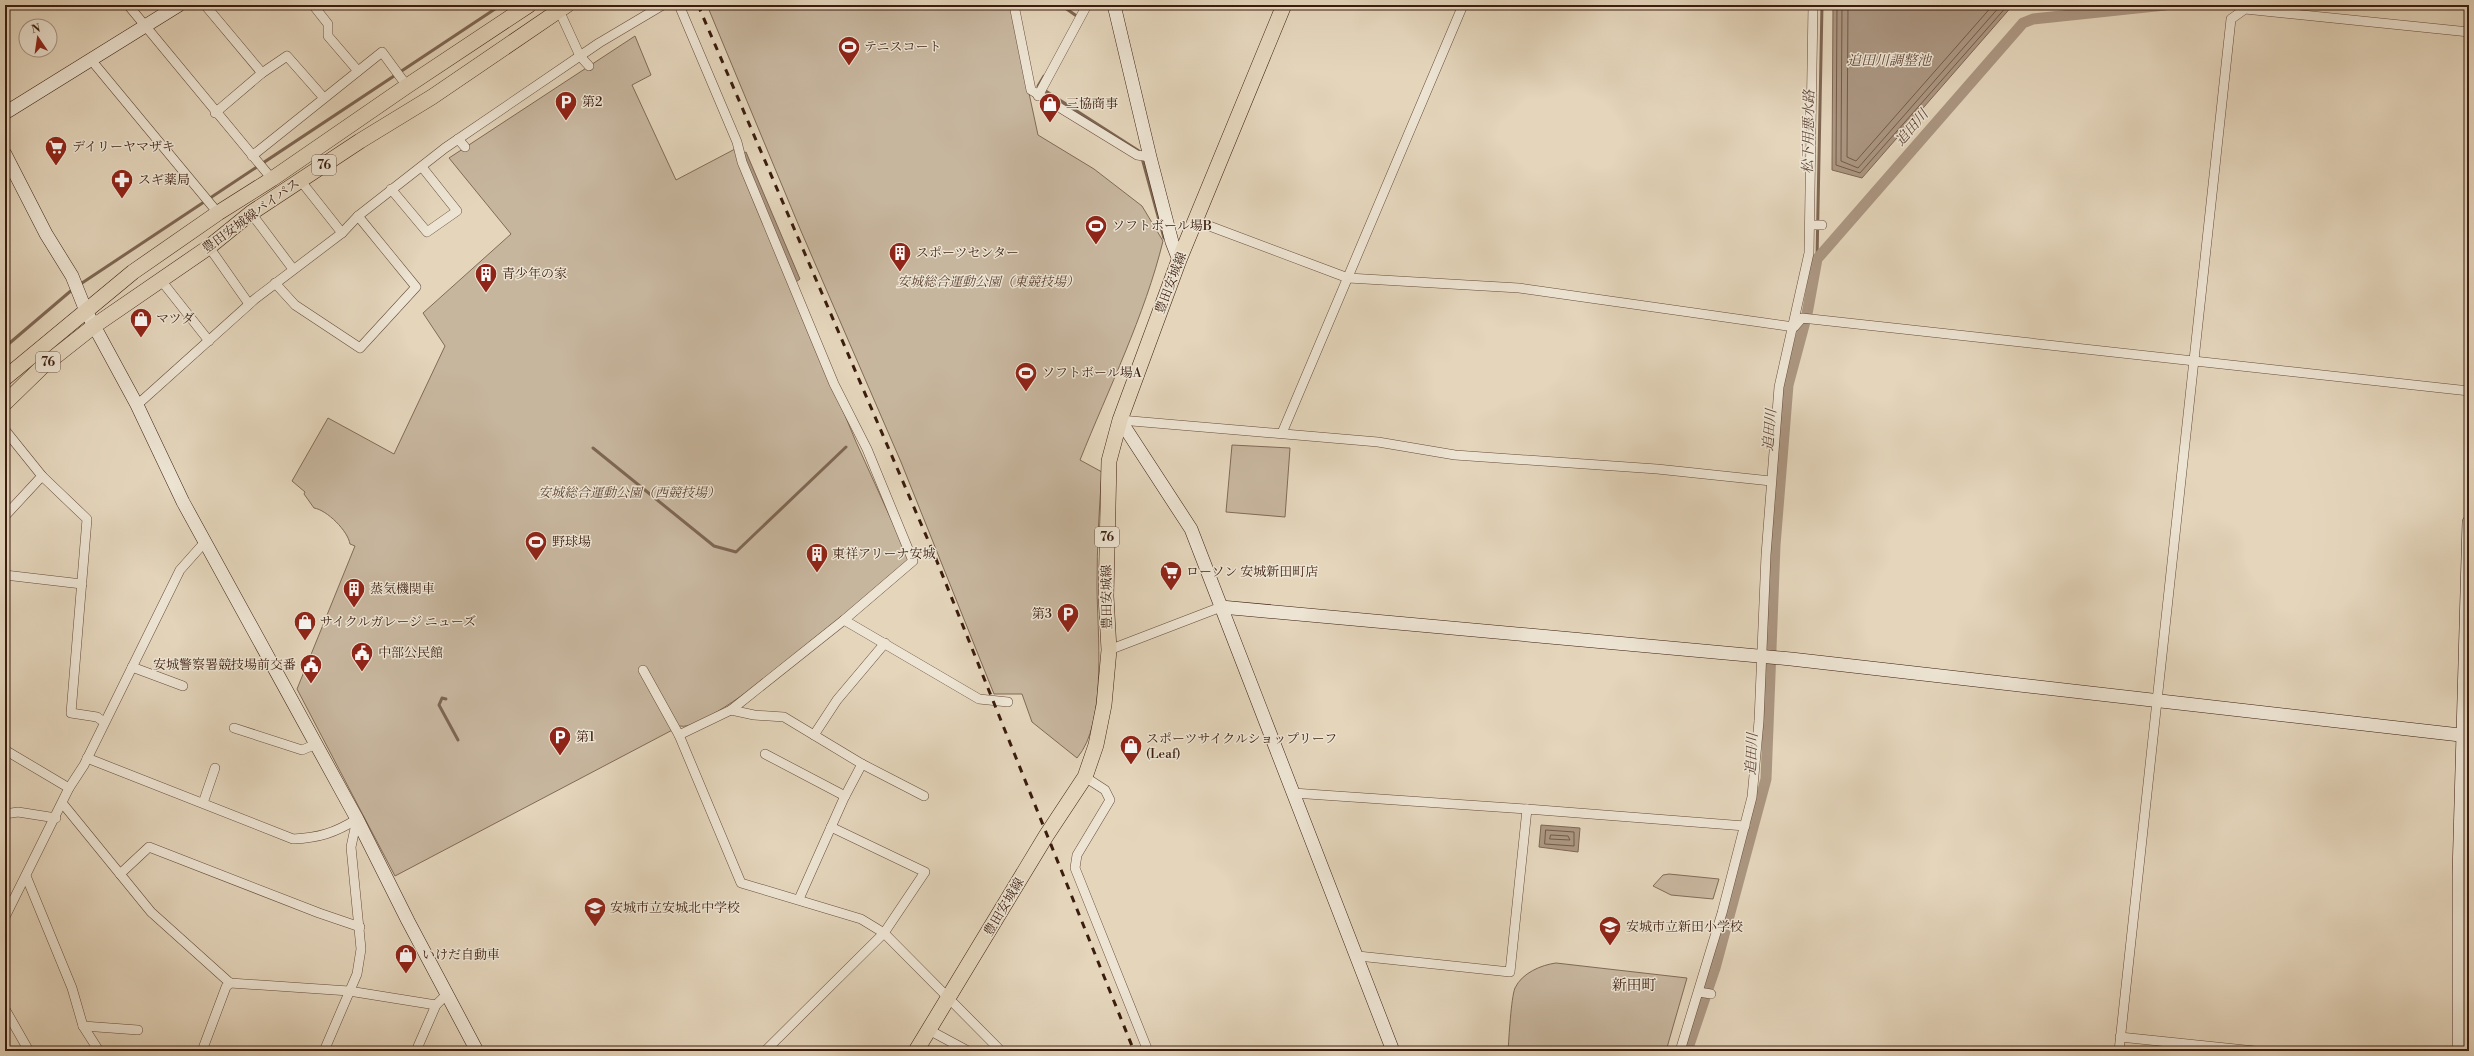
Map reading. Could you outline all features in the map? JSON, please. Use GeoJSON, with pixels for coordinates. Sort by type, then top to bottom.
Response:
{"type":"FeatureCollection","features":[{"type":"Feature","properties":{"kind":"main road","name":"豊田安城線バイパス"},"geometry":{"type":"LineString","coordinates":[[5,378],[133,272],[218,213],[272,179],[407,86],[529,5]]}},
{"type":"Feature","properties":{"kind":"main road","name":"豊田安城線"},"geometry":{"type":"LineString","coordinates":[[916,1051],[1085,777],[1096,745],[1104,705],[1109,650],[1106,596],[1109,461],[1120,420],[1179,260],[1284,5]]}},
{"type":"Feature","properties":{"kind":"main road","name":"豊田安城線バイパス"},"geometry":{"type":"LineString","coordinates":[[5,403],[42,367],[94,326],[160,279],[209,247],[251,213],[300,180],[432,97],[561,7]]}},
{"type":"Feature","properties":{"kind":"street"},"geometry":{"type":"LineString","coordinates":[[128,5],[170,55],[215,113],[272,179]]}},
{"type":"Feature","properties":{"kind":"street"},"geometry":{"type":"LineString","coordinates":[[5,113],[92,61],[179,5]]}},
{"type":"Feature","properties":{"kind":"street"},"geometry":{"type":"LineString","coordinates":[[205,5],[262,73]]}},
{"type":"Feature","properties":{"kind":"street"},"geometry":{"type":"LineString","coordinates":[[312,5],[328,24],[328,36],[358,71]]}},
{"type":"Feature","properties":{"kind":"street"},"geometry":{"type":"LineString","coordinates":[[137,405],[249,304],[342,233],[358,216],[391,189],[458,139],[599,42],[663,5]]}},
{"type":"Feature","properties":{"kind":"street"},"geometry":{"type":"LineString","coordinates":[[679,5],[737,142],[742,162],[831,377],[867,449],[913,561],[844,620],[731,710],[679,735]]}},
{"type":"Feature","properties":{"kind":"street"},"geometry":{"type":"LineString","coordinates":[[1014,5],[1031,90],[1038,96],[1137,155],[1150,157]]}},
{"type":"Feature","properties":{"kind":"street"},"geometry":{"type":"LineString","coordinates":[[1038,96],[1087,5]]}},
{"type":"Feature","properties":{"kind":"street"},"geometry":{"type":"LineString","coordinates":[[1114,5],[1150,157],[1172,242],[1179,260]]}},
{"type":"Feature","properties":{"kind":"street"},"geometry":{"type":"LineString","coordinates":[[1282,433],[1463,5]]}},
{"type":"Feature","properties":{"kind":"street"},"geometry":{"type":"LineString","coordinates":[[1680,1051],[1704,993],[1745,826],[1756,762],[1768,657],[1771,481],[1779,387],[1794,327],[1815,225],[1813,5]]}},
{"type":"Feature","properties":{"kind":"street"},"geometry":{"type":"LineString","coordinates":[[561,7],[580,56],[589,66]]}},
{"type":"Feature","properties":{"kind":"street"},"geometry":{"type":"LineString","coordinates":[[2119,1051],[2192,361],[2231,19],[2245,9],[2469,32]]}},
{"type":"Feature","properties":{"kind":"street"},"geometry":{"type":"LineString","coordinates":[[252,156],[382,52],[407,86]]}},
{"type":"Feature","properties":{"kind":"street"},"geometry":{"type":"LineString","coordinates":[[215,113],[262,73],[287,56],[324,98]]}},
{"type":"Feature","properties":{"kind":"street"},"geometry":{"type":"LineString","coordinates":[[92,61],[218,213]]}},
{"type":"Feature","properties":{"kind":"street"},"geometry":{"type":"LineString","coordinates":[[458,139],[465,147]]}},
{"type":"Feature","properties":{"kind":"street"},"geometry":{"type":"LineString","coordinates":[[5,154],[46,234],[72,276],[86,311],[137,405],[204,543],[314,745],[357,819],[408,921],[477,1051]]}},
{"type":"Feature","properties":{"kind":"street"},"geometry":{"type":"LineString","coordinates":[[391,189],[427,232],[457,211],[422,167]]}},
{"type":"Feature","properties":{"kind":"street"},"geometry":{"type":"LineString","coordinates":[[300,180],[342,233]]}},
{"type":"Feature","properties":{"kind":"street"},"geometry":{"type":"LineString","coordinates":[[251,213],[293,269]]}},
{"type":"Feature","properties":{"kind":"street"},"geometry":{"type":"LineString","coordinates":[[275,283],[295,305],[360,348],[416,288],[358,216]]}},
{"type":"Feature","properties":{"kind":"street"},"geometry":{"type":"LineString","coordinates":[[1196,221],[1348,278],[1519,288],[1794,327],[1806,318],[2469,391]]}},
{"type":"Feature","properties":{"kind":"street"},"geometry":{"type":"LineString","coordinates":[[209,247],[249,304]]}},
{"type":"Feature","properties":{"kind":"street"},"geometry":{"type":"LineString","coordinates":[[160,279],[208,341]]}},
{"type":"Feature","properties":{"kind":"street"},"geometry":{"type":"LineString","coordinates":[[1120,420],[1378,442],[1455,455],[1657,469],[1771,481]]}},
{"type":"Feature","properties":{"kind":"street"},"geometry":{"type":"LineString","coordinates":[[1120,420],[1191,529],[1358,956],[1393,1051]]}},
{"type":"Feature","properties":{"kind":"street"},"geometry":{"type":"LineString","coordinates":[[5,430],[42,476],[88,519],[71,713],[97,717],[104,722]]}},
{"type":"Feature","properties":{"kind":"street"},"geometry":{"type":"LineString","coordinates":[[5,516],[42,476]]}},
{"type":"Feature","properties":{"kind":"street"},"geometry":{"type":"LineString","coordinates":[[2460,1051],[2459,862],[2465,735],[2469,522]]}},
{"type":"Feature","properties":{"kind":"street"},"geometry":{"type":"LineString","coordinates":[[5,916],[63,804],[69,788],[87,758],[180,570],[204,543]]}},
{"type":"Feature","properties":{"kind":"street"},"geometry":{"type":"LineString","coordinates":[[5,575],[82,584]]}},
{"type":"Feature","properties":{"kind":"street"},"geometry":{"type":"LineString","coordinates":[[1109,650],[1221,607],[1768,657],[2157,699],[2465,735]]}},
{"type":"Feature","properties":{"kind":"street"},"geometry":{"type":"LineString","coordinates":[[844,620],[886,643],[979,699],[1008,702]]}},
{"type":"Feature","properties":{"kind":"street"},"geometry":{"type":"LineString","coordinates":[[814,735],[837,700],[886,643]]}},
{"type":"Feature","properties":{"kind":"street"},"geometry":{"type":"LineString","coordinates":[[132,668],[183,686]]}},
{"type":"Feature","properties":{"kind":"street"},"geometry":{"type":"LineString","coordinates":[[643,670],[679,735],[741,883],[799,899],[861,919],[884,933],[1001,1051]]}},
{"type":"Feature","properties":{"kind":"street"},"geometry":{"type":"LineString","coordinates":[[731,710],[754,715],[784,717],[862,764],[924,796]]}},
{"type":"Feature","properties":{"kind":"street"},"geometry":{"type":"LineString","coordinates":[[234,728],[302,750],[314,745]]}},
{"type":"Feature","properties":{"kind":"street"},"geometry":{"type":"LineString","coordinates":[[5,750],[69,788]]}},
{"type":"Feature","properties":{"kind":"street"},"geometry":{"type":"LineString","coordinates":[[765,754],[845,796]]}},
{"type":"Feature","properties":{"kind":"street"},"geometry":{"type":"LineString","coordinates":[[87,758],[293,839],[317,838],[339,830],[357,819]]}},
{"type":"Feature","properties":{"kind":"street"},"geometry":{"type":"LineString","coordinates":[[799,899],[845,796],[862,764]]}},
{"type":"Feature","properties":{"kind":"street"},"geometry":{"type":"LineString","coordinates":[[203,803],[215,768]]}},
{"type":"Feature","properties":{"kind":"street"},"geometry":{"type":"LineString","coordinates":[[1085,777],[1105,790],[1110,800],[1077,856],[1075,868],[1148,1051]]}},
{"type":"Feature","properties":{"kind":"street"},"geometry":{"type":"LineString","coordinates":[[1293,792],[1745,826]]}},
{"type":"Feature","properties":{"kind":"street"},"geometry":{"type":"LineString","coordinates":[[63,804],[151,912],[230,983],[349,991],[436,1005]]}},
{"type":"Feature","properties":{"kind":"street"},"geometry":{"type":"LineString","coordinates":[[1358,956],[1510,972],[1527,809]]}},
{"type":"Feature","properties":{"kind":"street"},"geometry":{"type":"LineString","coordinates":[[5,814],[18,812],[56,818]]}},
{"type":"Feature","properties":{"kind":"street"},"geometry":{"type":"LineString","coordinates":[[324,1051],[357,974],[361,949],[351,847],[357,819]]}},
{"type":"Feature","properties":{"kind":"street"},"geometry":{"type":"LineString","coordinates":[[765,1051],[884,933],[925,872],[831,827]]}},
{"type":"Feature","properties":{"kind":"street"},"geometry":{"type":"LineString","coordinates":[[120,874],[149,847],[319,913],[360,927]]}},
{"type":"Feature","properties":{"kind":"street"},"geometry":{"type":"LineString","coordinates":[[26,876],[72,988],[83,1026],[99,1051]]}},
{"type":"Feature","properties":{"kind":"street"},"geometry":{"type":"LineString","coordinates":[[202,1051],[226,986],[230,983]]}},
{"type":"Feature","properties":{"kind":"street"},"geometry":{"type":"LineString","coordinates":[[416,1051],[436,1005],[447,994]]}},
{"type":"Feature","properties":{"kind":"street"},"geometry":{"type":"LineString","coordinates":[[5,1009],[29,1051]]}},
{"type":"Feature","properties":{"kind":"street"},"geometry":{"type":"LineString","coordinates":[[83,1026],[138,1030]]}},
{"type":"Feature","properties":{"kind":"street"},"geometry":{"type":"LineString","coordinates":[[929,1030],[957,1048],[968,1051]]}},
{"type":"Feature","properties":{"kind":"street"},"geometry":{"type":"LineString","coordinates":[[2120,1037],[2255,1051]]}},
{"type":"Feature","properties":{"kind":"green space","name":"安城総合運動公園（東競技場）"},"geometry":{"type":"Polygon","coordinates":[[[707,5],[1010,5],[1038,135],[1094,169],[1142,206],[1163,241],[1136,324],[1080,460],[1102,472],[1097,557],[1099,675],[1097,700],[1093,722],[1087,742],[1077,758],[1032,722],[1022,694],[994,694],[901,462],[801,231],[707,5]]]}},
{"type":"Feature","properties":{"kind":"green space","name":"安城総合運動公園（西競技場）"},"geometry":{"type":"Polygon","coordinates":[[[635,36],[651,75],[632,85],[676,180],[735,149],[856,442],[910,561],[831,627],[758,684],[724,707],[697,722],[680,726],[395,876],[297,689],[355,546],[350,544],[341,527],[331,517],[314,508],[304,494],[305,492],[292,481],[328,418],[394,454],[445,346],[423,313],[511,234],[449,158],[635,36]]]}},
{"type":"Feature","properties":{"kind":"green space"},"geometry":{"type":"Polygon","coordinates":[[[1232,445],[1290,448],[1285,517],[1226,512],[1232,445]]]}},
{"type":"Feature","properties":{"kind":"green space"},"geometry":{"type":"Polygon","coordinates":[[[1669,874],[1719,879],[1713,899],[1671,895],[1653,886],[1663,875],[1669,874]]]}},
{"type":"Feature","properties":{"kind":"green space"},"geometry":{"type":"Polygon","coordinates":[[[1556,963],[1687,978],[1666,1051],[1508,1051],[1511,1009],[1515,988],[1527,974],[1538,968],[1556,963]]]}},
{"type":"Feature","properties":{"kind":"water","name":"追田川調整池"},"geometry":{"type":"Polygon","coordinates":[[[1833,5],[2013,5],[1862,178],[1832,170],[1833,5]]]}},
{"type":"Feature","properties":{"kind":"water"},"geometry":{"type":"Polygon","coordinates":[[[746,152],[800,279],[796,282],[742,154],[746,152]]]}},
{"type":"Feature","properties":{"kind":"water"},"geometry":{"type":"Polygon","coordinates":[[[1541,825],[1580,828],[1578,852],[1539,847],[1541,825]]]}},
{"type":"Feature","properties":{"kind":"waterway"},"geometry":{"type":"LineString","coordinates":[[79,285],[501,5]]}},
{"type":"Feature","properties":{"kind":"waterway"},"geometry":{"type":"LineString","coordinates":[[1061,5],[1078,17]]}},
{"type":"Feature","properties":{"kind":"waterway","name":"松下用悪水路"},"geometry":{"type":"LineString","coordinates":[[1817,259],[1822,5]]}},
{"type":"Feature","properties":{"kind":"waterway","name":"追田川"},"geometry":{"type":"LineString","coordinates":[[1687,1051],[1715,968],[1766,779],[1775,545],[1788,385],[1807,314],[1817,259],[2023,23],[2033,19],[2165,5]]}},
{"type":"Feature","properties":{"kind":"waterway"},"geometry":{"type":"LineString","coordinates":[[1044,76],[1038,86],[1139,151]]}},
{"type":"Feature","properties":{"kind":"waterway"},"geometry":{"type":"LineString","coordinates":[[1142,158],[1164,238]]}},
{"type":"Feature","properties":{"kind":"waterway"},"geometry":{"type":"LineString","coordinates":[[5,347],[73,289]]}},
{"type":"Feature","properties":{"kind":"waterway"},"geometry":{"type":"LineString","coordinates":[[593,448],[714,546],[736,552],[846,447]]}},
{"type":"Feature","properties":{"kind":"waterway"},"geometry":{"type":"LineString","coordinates":[[446,699],[442,698],[439,705],[458,740]]}},
{"type":"Feature","properties":{"kind":"railway"},"geometry":{"type":"LineString","coordinates":[[698,5],[934,554],[1134,1051]]}},
{"type":"Feature","properties":{"kind":"place","name":"テニスコート"},"geometry":{"type":"Point","coordinates":[849,66]}},
{"type":"Feature","properties":{"kind":"place","name":"第2"},"geometry":{"type":"Point","coordinates":[566,122]}},
{"type":"Feature","properties":{"kind":"place","name":"三協商事"},"geometry":{"type":"Point","coordinates":[1050,124]}},
{"type":"Feature","properties":{"kind":"place","name":"デイリーヤマザキ"},"geometry":{"type":"Point","coordinates":[56,166]}},
{"type":"Feature","properties":{"kind":"place","name":"スギ薬局"},"geometry":{"type":"Point","coordinates":[122,200]}},
{"type":"Feature","properties":{"kind":"place","name":"ソフトボール場B"},"geometry":{"type":"Point","coordinates":[1096,246]}},
{"type":"Feature","properties":{"kind":"place","name":"スポーツセンター"},"geometry":{"type":"Point","coordinates":[900,272]}},
{"type":"Feature","properties":{"kind":"place","name":"青少年の家"},"geometry":{"type":"Point","coordinates":[486,294]}},
{"type":"Feature","properties":{"kind":"place","name":"マツダ"},"geometry":{"type":"Point","coordinates":[141,338]}},
{"type":"Feature","properties":{"kind":"place","name":"ソフトボール場A"},"geometry":{"type":"Point","coordinates":[1026,392]}},
{"type":"Feature","properties":{"kind":"place","name":"野球場"},"geometry":{"type":"Point","coordinates":[536,562]}},
{"type":"Feature","properties":{"kind":"place","name":"東祥アリーナ安城"},"geometry":{"type":"Point","coordinates":[817,574]}},
{"type":"Feature","properties":{"kind":"place","name":"ローソン 安城新田町店"},"geometry":{"type":"Point","coordinates":[1171,592]}},
{"type":"Feature","properties":{"kind":"place","name":"蒸気機関車"},"geometry":{"type":"Point","coordinates":[354,608]}},
{"type":"Feature","properties":{"kind":"place","name":"第3"},"geometry":{"type":"Point","coordinates":[1068,634]}},
{"type":"Feature","properties":{"kind":"place","name":"サイクルガレージ ニューズ"},"geometry":{"type":"Point","coordinates":[305,642]}},
{"type":"Feature","properties":{"kind":"place","name":"中部公民館"},"geometry":{"type":"Point","coordinates":[362,672]}},
{"type":"Feature","properties":{"kind":"place","name":"安城警察署競技場前交番"},"geometry":{"type":"Point","coordinates":[311,684]}},
{"type":"Feature","properties":{"kind":"place","name":"第1"},"geometry":{"type":"Point","coordinates":[560,756]}},
{"type":"Feature","properties":{"kind":"place","name":"スポーツサイクルショップリーフ (Leaf)"},"geometry":{"type":"Point","coordinates":[1131,766]}},
{"type":"Feature","properties":{"kind":"place","name":"安城市立安城北中学校"},"geometry":{"type":"Point","coordinates":[595,928]}},
{"type":"Feature","properties":{"kind":"place","name":"安城市立新田小学校"},"geometry":{"type":"Point","coordinates":[1610,946]}},
{"type":"Feature","properties":{"kind":"place","name":"いけだ自動車"},"geometry":{"type":"Point","coordinates":[406,974]}},
{"type":"Feature","properties":{"kind":"district","name":"新田町"},"geometry":{"type":"Point","coordinates":[1634,985]}}]}
